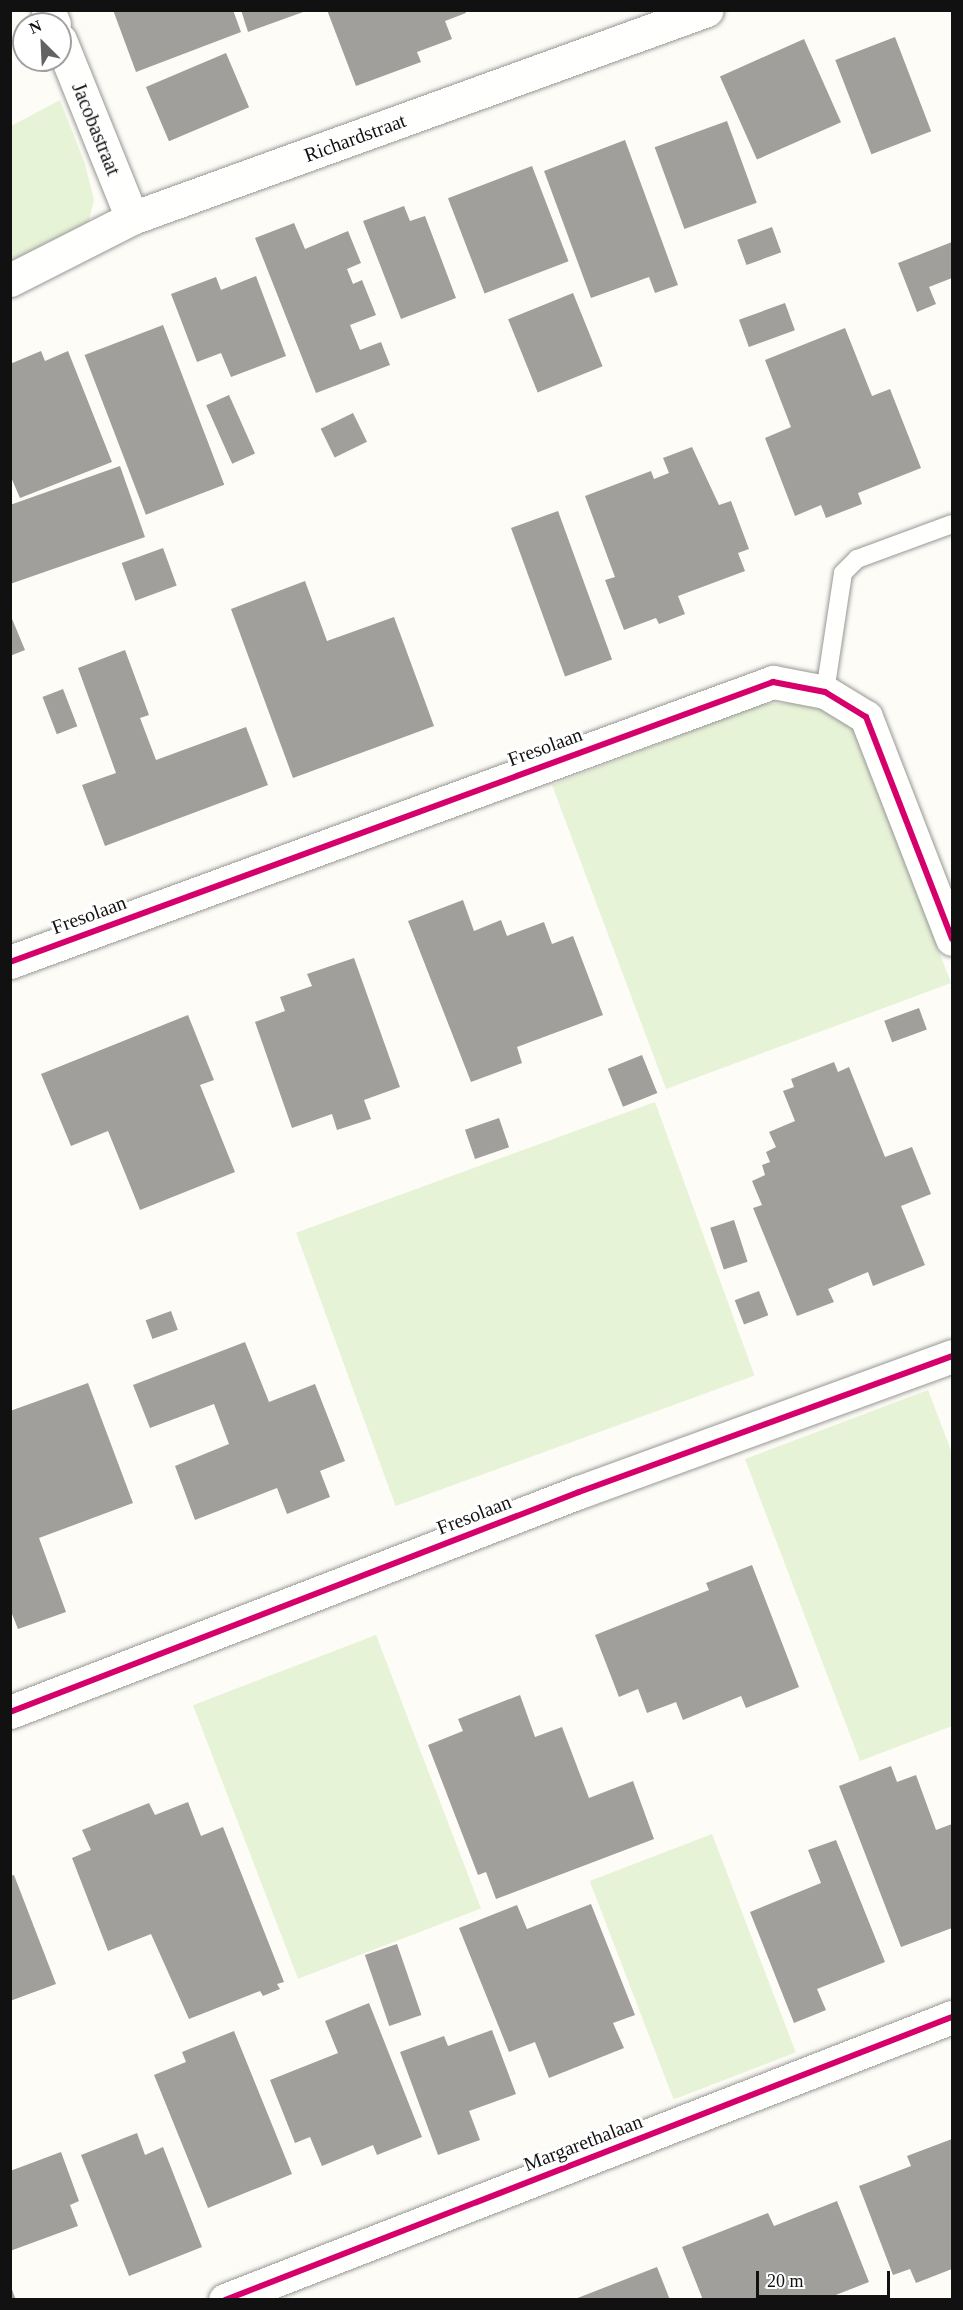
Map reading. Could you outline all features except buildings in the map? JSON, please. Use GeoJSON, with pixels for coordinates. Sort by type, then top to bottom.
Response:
{"type":"FeatureCollection","features":[{"type":"Feature","properties":{"kind":"street","name":"Richardstraat"},"geometry":{"type":"LineString","coordinates":[[10,280],[132,218],[706,10]]}},
{"type":"Feature","properties":{"kind":"street","name":"Jacobastraat"},"geometry":{"type":"LineString","coordinates":[[72,70],[132,218]]}},
{"type":"Feature","properties":{"kind":"street","name":"Fresolaan"},"geometry":{"type":"LineString","coordinates":[[10,962],[773,682],[825,692],[867,717],[952,939]]}},
{"type":"Feature","properties":{"kind":"street","name":"Fresolaan"},"geometry":{"type":"LineString","coordinates":[[10,1712],[579,1492],[952,1356]]}},
{"type":"Feature","properties":{"kind":"street","name":"Margarethalaan"},"geometry":{"type":"LineString","coordinates":[[225,2300],[952,2017]]}},
{"type":"Feature","properties":{"kind":"lane"},"geometry":{"type":"LineString","coordinates":[[825,692],[843,573],[856,559],[952,524]]}},
{"type":"Feature","properties":{"kind":"green space"},"geometry":{"type":"Polygon","coordinates":[[[60,100],[85,164],[94,200],[88,223],[11,261],[11,126],[60,100]]]}},
{"type":"Feature","properties":{"kind":"green space"},"geometry":{"type":"Polygon","coordinates":[[[795,703],[824,708],[855,731],[951,983],[666,1089],[552,785],[762,704],[795,703]]]}},
{"type":"Feature","properties":{"kind":"green space"},"geometry":{"type":"Polygon","coordinates":[[[655,1102],[755,1375],[396,1506],[296,1233],[655,1102]]]}},
{"type":"Feature","properties":{"kind":"green space"},"geometry":{"type":"Polygon","coordinates":[[[928,1390],[952,1453],[952,1726],[860,1761],[745,1459],[928,1390]]]}},
{"type":"Feature","properties":{"kind":"green space"},"geometry":{"type":"Polygon","coordinates":[[[376,1635],[481,1909],[298,1979],[193,1705],[376,1635]]]}},
{"type":"Feature","properties":{"kind":"green space"},"geometry":{"type":"Polygon","coordinates":[[[712,1834],[796,2052],[674,2099],[590,1881],[712,1834]]]}},
{"type":"Feature","properties":{"kind":"cycle path"},"geometry":{"type":"LineString","coordinates":[[10,962],[773,682],[825,692],[866,717],[952,939]]}},
{"type":"Feature","properties":{"kind":"cycle path"},"geometry":{"type":"LineString","coordinates":[[10,1712],[579,1492],[952,1356]]}},
{"type":"Feature","properties":{"kind":"cycle path"},"geometry":{"type":"LineString","coordinates":[[225,2300],[952,2017]]}}]}
